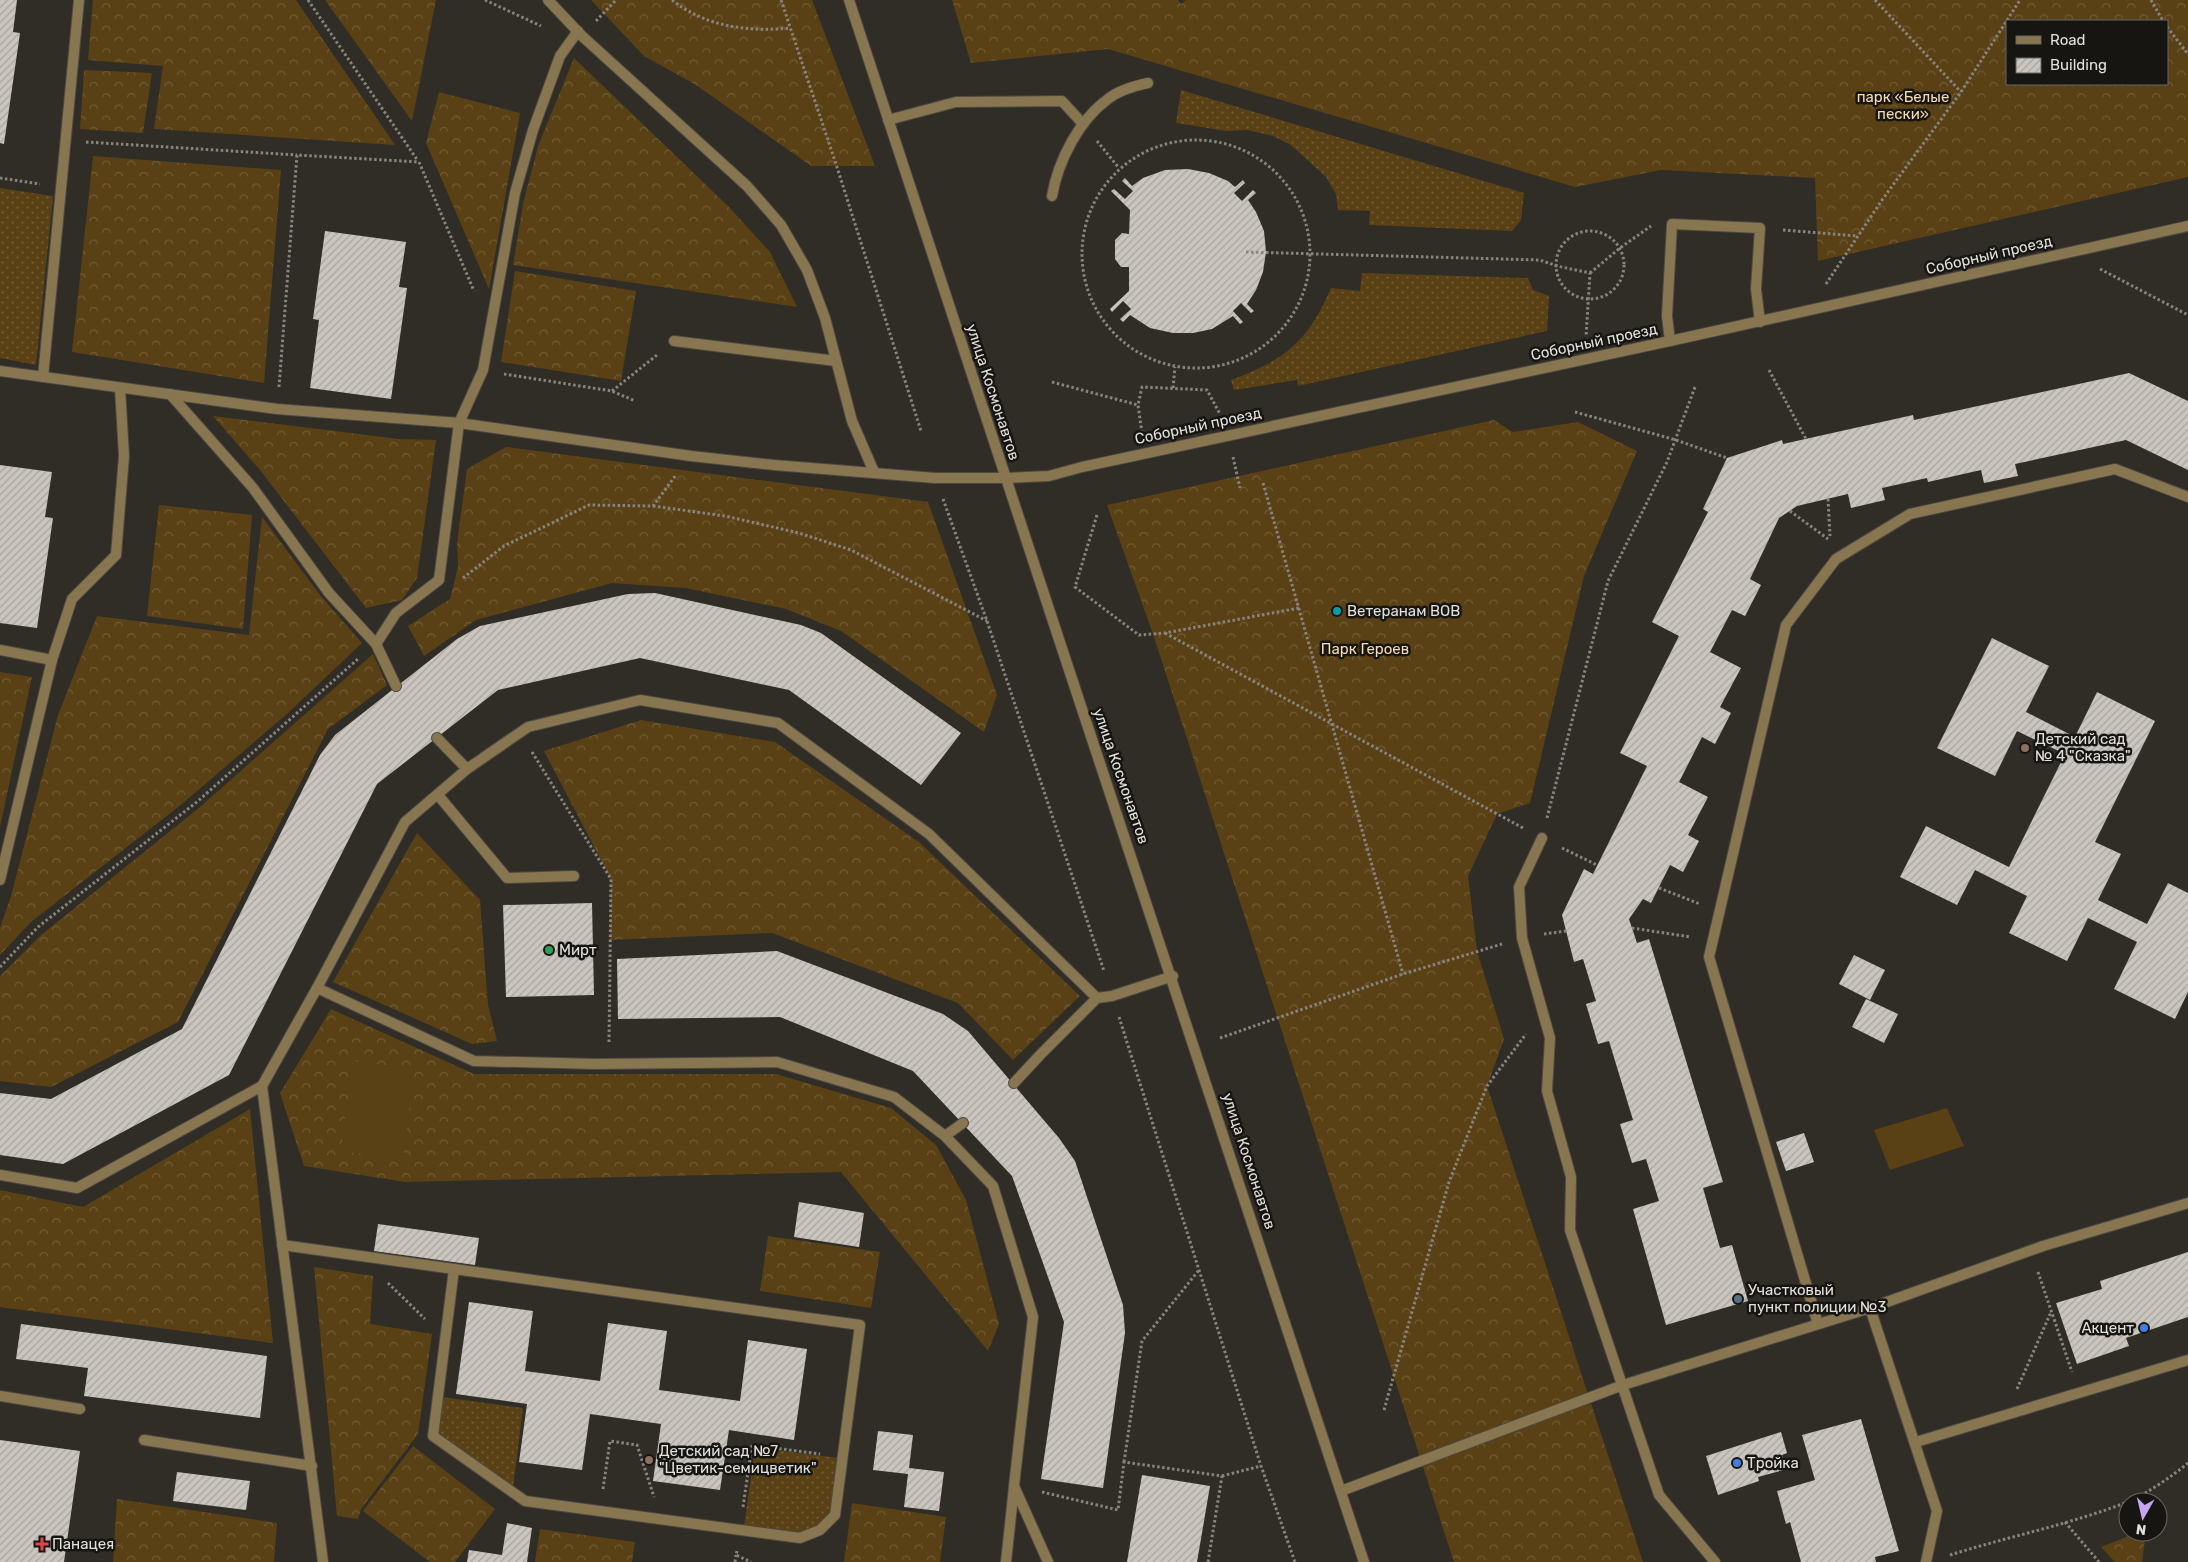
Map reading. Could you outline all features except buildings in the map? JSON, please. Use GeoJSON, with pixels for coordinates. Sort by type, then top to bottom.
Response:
{"type":"FeatureCollection","features":[{"type":"Feature","properties":{"kind":"street"},"geometry":{"type":"LineString","coordinates":[[43,377],[79,0]]}},
{"type":"Feature","properties":{"kind":"street"},"geometry":{"type":"LineString","coordinates":[[548,0],[578,31],[748,186],[781,225],[807,270],[825,318],[852,420],[874,472]]}},
{"type":"Feature","properties":{"kind":"street","name":"улица Космонавтов"},"geometry":{"type":"LineString","coordinates":[[849,0],[1005,478],[1172,976],[1364,1562]]}},
{"type":"Feature","properties":{"kind":"street"},"geometry":{"type":"LineString","coordinates":[[376,644],[396,613],[439,580],[458,423],[483,370],[515,193],[533,130],[560,56],[578,31]]}},
{"type":"Feature","properties":{"kind":"street"},"geometry":{"type":"LineString","coordinates":[[1052,196],[1055,180],[1068,150],[1083,124],[1109,98],[1128,88],[1148,83]]}},
{"type":"Feature","properties":{"kind":"street"},"geometry":{"type":"LineString","coordinates":[[888,120],[956,102],[1062,101],[1083,124]]}},
{"type":"Feature","properties":{"kind":"street"},"geometry":{"type":"LineString","coordinates":[[1670,341],[1667,316],[1672,224],[1760,228],[1756,290],[1760,322]]}},
{"type":"Feature","properties":{"kind":"street","name":"Соборный проезд"},"geometry":{"type":"LineString","coordinates":[[0,371],[277,408],[458,423],[691,456],[774,465],[935,478],[1049,476],[1227,435],[1760,322],[2188,226]]}},
{"type":"Feature","properties":{"kind":"street"},"geometry":{"type":"LineString","coordinates":[[674,341],[836,360]]}},
{"type":"Feature","properties":{"kind":"street"},"geometry":{"type":"LineString","coordinates":[[0,880],[52,660],[72,600],[116,555],[124,456],[120,388]]}},
{"type":"Feature","properties":{"kind":"street"},"geometry":{"type":"LineString","coordinates":[[170,394],[253,488],[330,594],[376,644],[396,686]]}},
{"type":"Feature","properties":{"kind":"street"},"geometry":{"type":"LineString","coordinates":[[1818,1324],[1709,957],[1786,625],[1836,559],[1910,514],[2115,469],[2188,497]]}},
{"type":"Feature","properties":{"kind":"street"},"geometry":{"type":"LineString","coordinates":[[0,650],[52,660]]}},
{"type":"Feature","properties":{"kind":"street"},"geometry":{"type":"LineString","coordinates":[[0,1175],[77,1188],[262,1086],[318,988],[406,822],[467,769],[528,727],[640,700],[778,723],[928,834],[1097,998]]}},
{"type":"Feature","properties":{"kind":"street"},"geometry":{"type":"LineString","coordinates":[[437,738],[467,769]]}},
{"type":"Feature","properties":{"kind":"street"},"geometry":{"type":"LineString","coordinates":[[438,795],[507,878],[574,876]]}},
{"type":"Feature","properties":{"kind":"street"},"geometry":{"type":"LineString","coordinates":[[1542,838],[1519,887],[1522,938],[1550,1038],[1547,1091],[1571,1177],[1570,1230],[1659,1495],[1715,1562]]}},
{"type":"Feature","properties":{"kind":"street"},"geometry":{"type":"LineString","coordinates":[[1014,1083],[1097,998],[1112,996],[1172,976]]}},
{"type":"Feature","properties":{"kind":"street"},"geometry":{"type":"LineString","coordinates":[[318,988],[474,1061],[596,1064],[777,1062],[894,1097],[945,1136],[993,1186],[1033,1317],[1006,1562]]}},
{"type":"Feature","properties":{"kind":"street"},"geometry":{"type":"LineString","coordinates":[[262,1086],[324,1562]]}},
{"type":"Feature","properties":{"kind":"street"},"geometry":{"type":"LineString","coordinates":[[945,1136],[963,1123]]}},
{"type":"Feature","properties":{"kind":"street"},"geometry":{"type":"LineString","coordinates":[[1341,1491],[1622,1385],[1870,1308],[2043,1246],[2188,1204]]}},
{"type":"Feature","properties":{"kind":"street"},"geometry":{"type":"LineString","coordinates":[[282,1245],[860,1325],[835,1515],[820,1530],[800,1538],[525,1501],[433,1436],[454,1269]]}},
{"type":"Feature","properties":{"kind":"street"},"geometry":{"type":"LineString","coordinates":[[1870,1308],[1916,1442],[1937,1511],[1926,1562]]}},
{"type":"Feature","properties":{"kind":"street"},"geometry":{"type":"LineString","coordinates":[[1916,1442],[2188,1360]]}},
{"type":"Feature","properties":{"kind":"street"},"geometry":{"type":"LineString","coordinates":[[0,1396],[80,1409]]}},
{"type":"Feature","properties":{"kind":"street"},"geometry":{"type":"LineString","coordinates":[[144,1440],[312,1466]]}},
{"type":"Feature","properties":{"kind":"street"},"geometry":{"type":"LineString","coordinates":[[1014,1486],[1048,1562]]}},
{"type":"Feature","properties":{"kind":"path"},"geometry":{"type":"LineString","coordinates":[[308,0],[418,162],[475,295]]}},
{"type":"Feature","properties":{"kind":"path"},"geometry":{"type":"LineString","coordinates":[[485,0],[570,41]]}},
{"type":"Feature","properties":{"kind":"path"},"geometry":{"type":"LineString","coordinates":[[603,13],[616,0]]}},
{"type":"Feature","properties":{"kind":"path"},"geometry":{"type":"LineString","coordinates":[[672,0],[685,10],[735,28],[765,30],[790,28]]}},
{"type":"Feature","properties":{"kind":"path"},"geometry":{"type":"LineString","coordinates":[[781,0],[835,161],[920,431]]}},
{"type":"Feature","properties":{"kind":"path"},"geometry":{"type":"LineString","coordinates":[[1875,0],[1962,92]]}},
{"type":"Feature","properties":{"kind":"path"},"geometry":{"type":"LineString","coordinates":[[2007,20],[2020,0]]}},
{"type":"Feature","properties":{"kind":"path"},"geometry":{"type":"LineString","coordinates":[[2151,0],[2162,20]]}},
{"type":"Feature","properties":{"kind":"path"},"geometry":{"type":"LineString","coordinates":[[1823,288],[1882,200],[1962,92],[2006,22]]}},
{"type":"Feature","properties":{"kind":"path"},"geometry":{"type":"LineString","coordinates":[[2168,28],[2188,54]]}},
{"type":"Feature","properties":{"kind":"path"},"geometry":{"type":"LineString","coordinates":[[1083,124],[1119,168]]}},
{"type":"Feature","properties":{"kind":"path"},"geometry":{"type":"LineString","coordinates":[[1178,140],[1211,140],[1242,149],[1270,166],[1292,191],[1306,221],[1311,254],[1305,288],[1290,319],[1266,345],[1235,362],[1200,368],[1175,367],[1133,350],[1107,326],[1089,297],[1081,262],[1084,227],[1097,195],[1119,168],[1147,150],[1178,140]]}},
{"type":"Feature","properties":{"kind":"path"},"geometry":{"type":"LineString","coordinates":[[65,141],[418,162]]}},
{"type":"Feature","properties":{"kind":"path"},"geometry":{"type":"LineString","coordinates":[[277,408],[297,155]]}},
{"type":"Feature","properties":{"kind":"path"},"geometry":{"type":"LineString","coordinates":[[0,178],[61,187]]}},
{"type":"Feature","properties":{"kind":"path"},"geometry":{"type":"LineString","coordinates":[[1586,340],[1590,273],[1653,224],[1672,224]]}},
{"type":"Feature","properties":{"kind":"path"},"geometry":{"type":"LineString","coordinates":[[1760,228],[1858,236]]}},
{"type":"Feature","properties":{"kind":"path"},"geometry":{"type":"LineString","coordinates":[[1591,231],[1612,239],[1620,248],[1624,259],[1624,270],[1620,281],[1613,290],[1604,296],[1588,299],[1572,294],[1564,286],[1559,277],[1557,266],[1562,246],[1570,238],[1580,233],[1591,231]]}},
{"type":"Feature","properties":{"kind":"path"},"geometry":{"type":"LineString","coordinates":[[1246,252],[1540,260],[1557,266],[1590,273]]}},
{"type":"Feature","properties":{"kind":"path"},"geometry":{"type":"LineString","coordinates":[[2098,268],[2188,315]]}},
{"type":"Feature","properties":{"kind":"path"},"geometry":{"type":"LineString","coordinates":[[612,391],[674,341]]}},
{"type":"Feature","properties":{"kind":"path"},"geometry":{"type":"LineString","coordinates":[[1173,388],[1175,367]]}},
{"type":"Feature","properties":{"kind":"path"},"geometry":{"type":"LineString","coordinates":[[483,370],[612,391],[635,400]]}},
{"type":"Feature","properties":{"kind":"path"},"geometry":{"type":"LineString","coordinates":[[1769,370],[1806,439]]}},
{"type":"Feature","properties":{"kind":"path"},"geometry":{"type":"LineString","coordinates":[[1052,382],[1138,405]]}},
{"type":"Feature","properties":{"kind":"path"},"geometry":{"type":"LineString","coordinates":[[1142,434],[1138,405],[1142,387],[1207,390],[1224,421]]}},
{"type":"Feature","properties":{"kind":"path"},"geometry":{"type":"LineString","coordinates":[[1542,838],[1608,580],[1668,462],[1695,387]]}},
{"type":"Feature","properties":{"kind":"path"},"geometry":{"type":"LineString","coordinates":[[1575,412],[1676,440],[1727,458]]}},
{"type":"Feature","properties":{"kind":"path"},"geometry":{"type":"LineString","coordinates":[[1231,451],[1240,488]]}},
{"type":"Feature","properties":{"kind":"path"},"geometry":{"type":"LineString","coordinates":[[653,506],[691,456]]}},
{"type":"Feature","properties":{"kind":"path"},"geometry":{"type":"LineString","coordinates":[[1263,483],[1403,974]]}},
{"type":"Feature","properties":{"kind":"path"},"geometry":{"type":"LineString","coordinates":[[942,496],[987,621],[1112,996],[1261,1466],[1295,1562]]}},
{"type":"Feature","properties":{"kind":"path"},"geometry":{"type":"LineString","coordinates":[[1790,511],[1831,541],[1828,499]]}},
{"type":"Feature","properties":{"kind":"path"},"geometry":{"type":"LineString","coordinates":[[459,580],[504,546],[589,504],[653,506],[725,516],[790,531],[851,550],[987,621]]}},
{"type":"Feature","properties":{"kind":"path"},"geometry":{"type":"LineString","coordinates":[[1097,515],[1075,587],[1139,635],[1165,633],[1299,608]]}},
{"type":"Feature","properties":{"kind":"path"},"geometry":{"type":"LineString","coordinates":[[1165,633],[1332,726],[1542,838],[1597,865]]}},
{"type":"Feature","properties":{"kind":"path"},"geometry":{"type":"LineString","coordinates":[[0,968],[38,927],[198,801],[376,644]]}},
{"type":"Feature","properties":{"kind":"path"},"geometry":{"type":"LineString","coordinates":[[1658,888],[1720,911]]}},
{"type":"Feature","properties":{"kind":"path"},"geometry":{"type":"LineString","coordinates":[[1632,928],[1713,940]]}},
{"type":"Feature","properties":{"kind":"path"},"geometry":{"type":"LineString","coordinates":[[1220,1038],[1403,974],[1522,938]]}},
{"type":"Feature","properties":{"kind":"path"},"geometry":{"type":"LineString","coordinates":[[1384,1410],[1449,1182],[1483,1095],[1487,1086],[1542,1011]]}},
{"type":"Feature","properties":{"kind":"path"},"geometry":{"type":"LineString","coordinates":[[362,1256],[445,1338]]}},
{"type":"Feature","properties":{"kind":"path"},"geometry":{"type":"LineString","coordinates":[[2036,1266],[2079,1393]]}},
{"type":"Feature","properties":{"kind":"path"},"geometry":{"type":"LineString","coordinates":[[1014,1486],[1118,1510],[1142,1341],[1199,1270]]}},
{"type":"Feature","properties":{"kind":"path"},"geometry":{"type":"LineString","coordinates":[[2005,1415],[2051,1312]]}},
{"type":"Feature","properties":{"kind":"path"},"geometry":{"type":"LineString","coordinates":[[601,1511],[610,1441],[638,1445],[661,1519]]}},
{"type":"Feature","properties":{"kind":"path"},"geometry":{"type":"LineString","coordinates":[[735,1562],[752,1445],[843,1456]]}},
{"type":"Feature","properties":{"kind":"path"},"geometry":{"type":"LineString","coordinates":[[1124,1462],[1222,1476],[1261,1466]]}},
{"type":"Feature","properties":{"kind":"path"},"geometry":{"type":"LineString","coordinates":[[1946,1556],[2065,1522],[2132,1500],[2188,1463]]}},
{"type":"Feature","properties":{"kind":"path"},"geometry":{"type":"LineString","coordinates":[[1208,1562],[1222,1476]]}},
{"type":"Feature","properties":{"kind":"path"},"geometry":{"type":"LineString","coordinates":[[2065,1522],[2099,1562]]}},
{"type":"Feature","properties":{"kind":"path"},"geometry":{"type":"LineString","coordinates":[[736,1555],[751,1562]]}},
{"type":"Feature","properties":{"kind":"green space"},"geometry":{"type":"Polygon","coordinates":[[[93,0],[296,0],[395,145],[154,129],[163,66],[88,60],[93,0]]]}},
{"type":"Feature","properties":{"kind":"green space"},"geometry":{"type":"Polygon","coordinates":[[[325,0],[436,0],[412,121],[325,0]]]}},
{"type":"Feature","properties":{"kind":"green space"},"geometry":{"type":"Polygon","coordinates":[[[591,0],[812,0],[875,166],[811,166],[696,85],[644,56],[591,0]]]}},
{"type":"Feature","properties":{"kind":"green space","name":"парк «Белые пески»"},"geometry":{"type":"Polygon","coordinates":[[[952,0],[1178,0],[1181,4],[1186,0],[2188,0],[2188,177],[1818,261],[1815,178],[1661,170],[1575,187],[1108,49],[971,63],[952,0]]]}},
{"type":"Feature","properties":{"kind":"green space"},"geometry":{"type":"Polygon","coordinates":[[[574,58],[729,207],[770,252],[797,307],[513,265],[523,204],[538,146],[574,58]]]}},
{"type":"Feature","properties":{"kind":"green space"},"geometry":{"type":"Polygon","coordinates":[[[84,70],[152,73],[143,133],[80,129],[84,70]]]}},
{"type":"Feature","properties":{"kind":"green space"},"geometry":{"type":"Polygon","coordinates":[[[1181,90],[1524,193],[1521,220],[1512,231],[1369,225],[1370,211],[1338,210],[1336,194],[1326,177],[1291,145],[1273,136],[1247,130],[1226,131],[1176,123],[1181,90]]]}},
{"type":"Feature","properties":{"kind":"green space"},"geometry":{"type":"Polygon","coordinates":[[[439,92],[520,113],[489,289],[426,143],[439,92]]]}},
{"type":"Feature","properties":{"kind":"green space"},"geometry":{"type":"Polygon","coordinates":[[[93,156],[281,170],[264,383],[72,352],[93,156]]]}},
{"type":"Feature","properties":{"kind":"green space"},"geometry":{"type":"Polygon","coordinates":[[[0,188],[53,196],[36,365],[0,358],[0,188]]]}},
{"type":"Feature","properties":{"kind":"green space"},"geometry":{"type":"Polygon","coordinates":[[[515,271],[636,291],[621,381],[501,362],[515,271]]]}},
{"type":"Feature","properties":{"kind":"green space"},"geometry":{"type":"Polygon","coordinates":[[[1362,273],[1528,278],[1533,290],[1549,296],[1547,331],[1298,386],[1297,380],[1234,390],[1231,380],[1266,364],[1293,347],[1313,323],[1331,288],[1360,291],[1362,273]]]}},
{"type":"Feature","properties":{"kind":"green space"},"geometry":{"type":"Polygon","coordinates":[[[213,416],[399,439],[436,440],[417,578],[402,600],[366,608],[260,470],[213,416]]]}},
{"type":"Feature","properties":{"kind":"green space","name":"Парк Героев"},"geometry":{"type":"Polygon","coordinates":[[[1494,420],[1513,432],[1578,422],[1637,451],[1584,576],[1530,803],[1497,814],[1468,876],[1477,951],[1504,1039],[1487,1086],[1643,1562],[1454,1562],[1153,634],[1107,505],[1494,420]]]}},
{"type":"Feature","properties":{"kind":"green space"},"geometry":{"type":"Polygon","coordinates":[[[506,447],[928,502],[997,695],[984,732],[841,631],[786,609],[686,588],[612,583],[476,620],[424,656],[408,626],[450,599],[458,567],[457,543],[467,469],[506,447]]]}},
{"type":"Feature","properties":{"kind":"green space"},"geometry":{"type":"Polygon","coordinates":[[[159,505],[252,515],[243,629],[147,616],[159,505]]]}},
{"type":"Feature","properties":{"kind":"green space"},"geometry":{"type":"Polygon","coordinates":[[[262,517],[320,595],[362,643],[288,713],[182,804],[31,922],[0,955],[0,928],[11,896],[58,715],[97,616],[249,635],[262,517]]]}},
{"type":"Feature","properties":{"kind":"green space"},"geometry":{"type":"Polygon","coordinates":[[[373,654],[387,685],[328,729],[178,1022],[51,1087],[0,1081],[0,976],[41,935],[200,807],[373,654]]]}},
{"type":"Feature","properties":{"kind":"green space"},"geometry":{"type":"Polygon","coordinates":[[[0,672],[32,677],[0,827],[0,672]]]}},
{"type":"Feature","properties":{"kind":"green space"},"geometry":{"type":"Polygon","coordinates":[[[641,720],[775,742],[919,842],[1080,996],[1013,1060],[958,1003],[772,933],[610,940],[611,879],[544,751],[641,720]]]}},
{"type":"Feature","properties":{"kind":"green space"},"geometry":{"type":"Polygon","coordinates":[[[417,833],[480,900],[488,1005],[497,1041],[472,1044],[333,982],[417,833]]]}},
{"type":"Feature","properties":{"kind":"green space"},"geometry":{"type":"Polygon","coordinates":[[[331,1009],[474,1074],[776,1074],[891,1108],[936,1145],[966,1200],[999,1324],[988,1351],[841,1172],[405,1182],[304,1166],[280,1093],[331,1009]]]}},
{"type":"Feature","properties":{"kind":"green space"},"geometry":{"type":"Polygon","coordinates":[[[353,1061],[414,1069],[403,1159],[341,1151],[353,1061]]]}},
{"type":"Feature","properties":{"kind":"green space"},"geometry":{"type":"Polygon","coordinates":[[[1947,1108],[1964,1146],[1890,1170],[1874,1130],[1947,1108]]]}},
{"type":"Feature","properties":{"kind":"green space"},"geometry":{"type":"Polygon","coordinates":[[[250,1109],[273,1343],[0,1307],[0,1190],[83,1207],[250,1109]]]}},
{"type":"Feature","properties":{"kind":"green space"},"geometry":{"type":"Polygon","coordinates":[[[768,1236],[880,1252],[871,1308],[760,1291],[768,1236]]]}},
{"type":"Feature","properties":{"kind":"green space"},"geometry":{"type":"Polygon","coordinates":[[[314,1267],[373,1276],[370,1324],[432,1334],[418,1434],[361,1509],[358,1519],[337,1516],[314,1267]]]}},
{"type":"Feature","properties":{"kind":"green space"},"geometry":{"type":"Polygon","coordinates":[[[442,1397],[523,1408],[513,1488],[436,1434],[442,1397]]]}},
{"type":"Feature","properties":{"kind":"green space"},"geometry":{"type":"Polygon","coordinates":[[[413,1446],[495,1509],[455,1562],[430,1562],[363,1511],[413,1446]]]}},
{"type":"Feature","properties":{"kind":"green space"},"geometry":{"type":"Polygon","coordinates":[[[755,1448],[840,1458],[833,1514],[818,1527],[800,1534],[744,1527],[755,1448]]]}},
{"type":"Feature","properties":{"kind":"green space"},"geometry":{"type":"Polygon","coordinates":[[[117,1499],[277,1523],[274,1562],[113,1562],[117,1499]]]}},
{"type":"Feature","properties":{"kind":"green space"},"geometry":{"type":"Polygon","coordinates":[[[852,1503],[946,1517],[940,1562],[844,1562],[852,1503]]]}},
{"type":"Feature","properties":{"kind":"green space"},"geometry":{"type":"Polygon","coordinates":[[[540,1529],[635,1542],[632,1562],[535,1562],[540,1529]]]}},
{"type":"Feature","properties":{"kind":"green space"},"geometry":{"type":"Polygon","coordinates":[[[2118,1540],[2118,1542],[2145,1542],[2142,1562],[2115,1562],[2101,1547],[2118,1540]]]}},
{"type":"Feature","properties":{"kind":"place","name":"Ветеранам ВОВ"},"geometry":{"type":"Point","coordinates":[1337,611]}},
{"type":"Feature","properties":{"kind":"place","name":"Детский сад № 4 \"Сказка\""},"geometry":{"type":"Point","coordinates":[2025,748]}},
{"type":"Feature","properties":{"kind":"place","name":"Мирт"},"geometry":{"type":"Point","coordinates":[549,950]}},
{"type":"Feature","properties":{"kind":"place","name":"Участковый пункт полиции №3"},"geometry":{"type":"Point","coordinates":[1738,1299]}},
{"type":"Feature","properties":{"kind":"place","name":"Акцент"},"geometry":{"type":"Point","coordinates":[2144,1328]}},
{"type":"Feature","properties":{"kind":"place","name":"Детский сад №7 \"Цветик-семицветик\""},"geometry":{"type":"Point","coordinates":[649,1460]}},
{"type":"Feature","properties":{"kind":"place","name":"Тройка"},"geometry":{"type":"Point","coordinates":[1737,1463]}},
{"type":"Feature","properties":{"kind":"place","name":"Панацея"},"geometry":{"type":"Point","coordinates":[42,1544]}}]}
